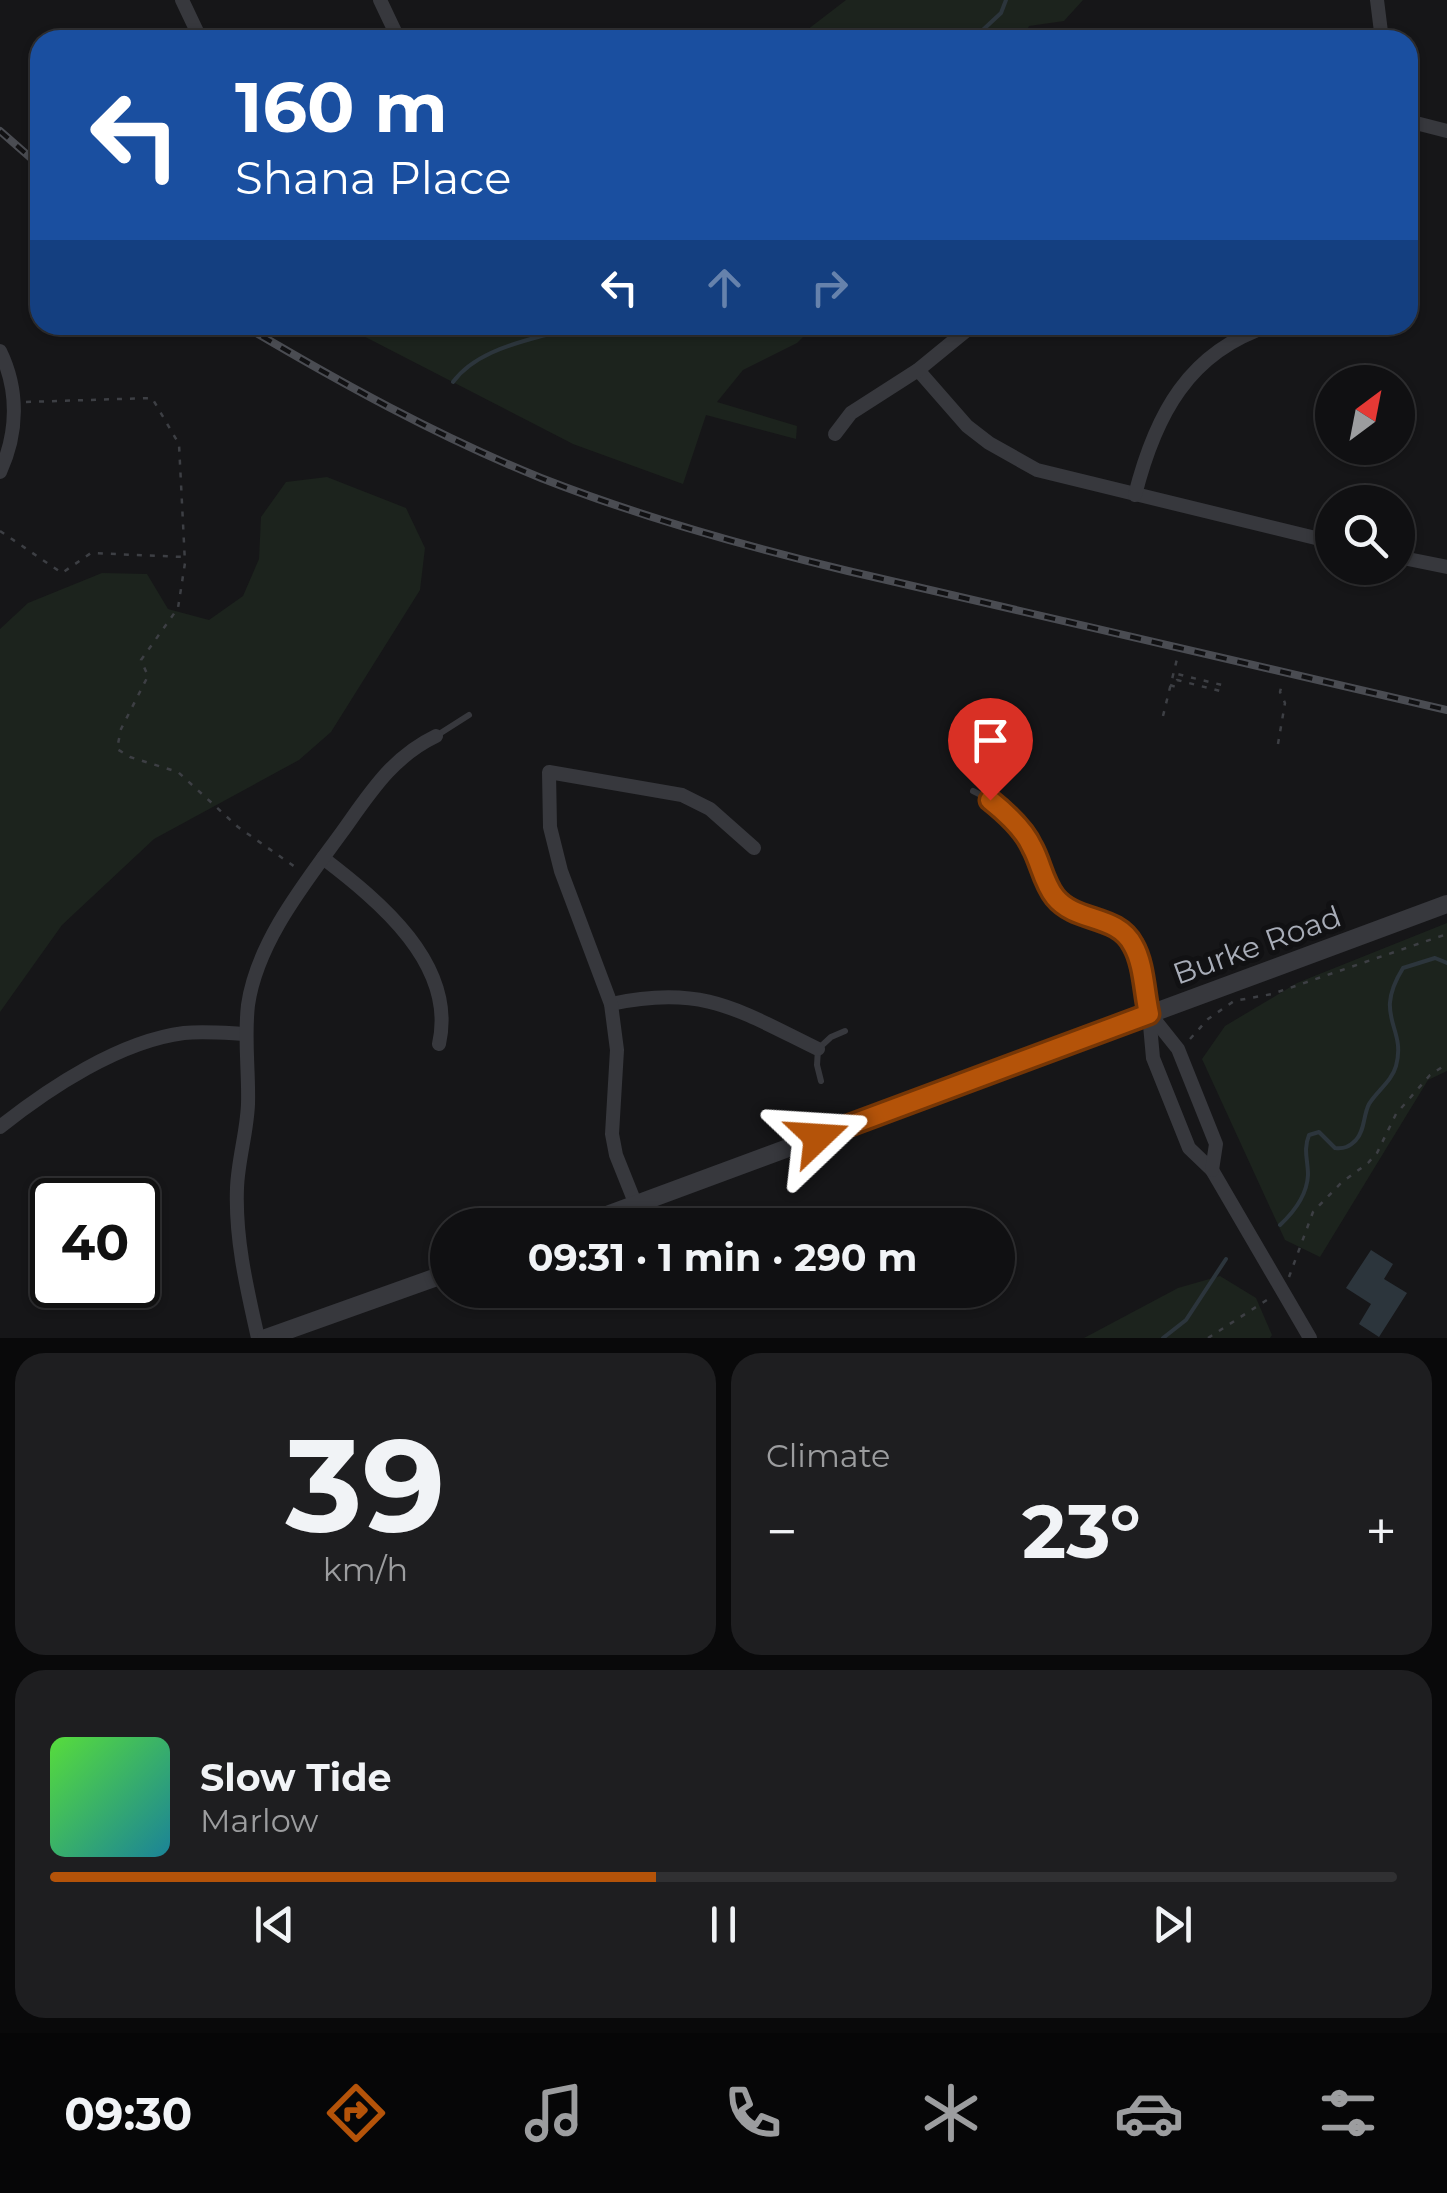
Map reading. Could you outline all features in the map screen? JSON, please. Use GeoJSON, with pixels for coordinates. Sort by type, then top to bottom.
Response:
{"type":"FeatureCollection","features":[{"type":"Feature","properties":{"kind":"street"},"geometry":{"type":"LineString","coordinates":[[182,0],[196,30]]}},
{"type":"Feature","properties":{"kind":"street"},"geometry":{"type":"LineString","coordinates":[[380,0],[395,30]]}},
{"type":"Feature","properties":{"kind":"street"},"geometry":{"type":"LineString","coordinates":[[1377,0],[1381,30]]}},
{"type":"Feature","properties":{"kind":"street"},"geometry":{"type":"LineString","coordinates":[[1418,124],[1447,131]]}},
{"type":"Feature","properties":{"kind":"street"},"geometry":{"type":"LineString","coordinates":[[836,434],[851,413],[918,370],[961,335]]}},
{"type":"Feature","properties":{"kind":"street"},"geometry":{"type":"LineString","coordinates":[[1135,495],[1154,432],[1184,384],[1224,348],[1251,335]]}},
{"type":"Feature","properties":{"kind":"street"},"geometry":{"type":"LineString","coordinates":[[0,351],[8,367],[14,402],[8,453],[0,472]]}},
{"type":"Feature","properties":{"kind":"street"},"geometry":{"type":"LineString","coordinates":[[918,370],[967,426],[1014,459],[1060,478],[1315,538]]}},
{"type":"Feature","properties":{"kind":"street"},"geometry":{"type":"LineString","coordinates":[[1415,560],[1447,567]]}},
{"type":"Feature","properties":{"kind":"street"},"geometry":{"type":"LineString","coordinates":[[430,1279],[262,1338],[237,1230],[237,1184],[248,1106],[245,1034],[249,1000],[266,953],[293,901],[387,770],[411,748],[436,736]]}},
{"type":"Feature","properties":{"kind":"street"},"geometry":{"type":"LineString","coordinates":[[636,1205],[616,1156],[612,1134],[611,1105],[618,1050],[611,1004],[561,871],[550,827],[550,772],[682,795],[710,809],[754,848]]}},
{"type":"Feature","properties":{"kind":"street"},"geometry":{"type":"LineString","coordinates":[[1010,819],[1032,847],[1047,884],[1063,906],[1076,914],[1108,922],[1129,938],[1138,958],[1153,1058],[1188,1148],[1212,1170],[1310,1338]]}},
{"type":"Feature","properties":{"kind":"street"},"geometry":{"type":"LineString","coordinates":[[323,858],[373,896],[418,948],[440,1000],[444,1026],[440,1044]]}},
{"type":"Feature","properties":{"kind":"street","name":"Burke Road"},"geometry":{"type":"LineString","coordinates":[[628,1208],[1447,904]]}},
{"type":"Feature","properties":{"kind":"street"},"geometry":{"type":"LineString","coordinates":[[611,1004],[644,997],[703,999],[736,1010],[818,1049]]}},
{"type":"Feature","properties":{"kind":"street"},"geometry":{"type":"LineString","coordinates":[[1149,1014],[1176,1046],[1216,1144],[1212,1170]]}},
{"type":"Feature","properties":{"kind":"street"},"geometry":{"type":"LineString","coordinates":[[0,1127],[87,1068],[124,1050],[182,1034],[245,1034]]}},
{"type":"Feature","properties":{"kind":"lane"},"geometry":{"type":"LineString","coordinates":[[436,736],[469,716]]}},
{"type":"Feature","properties":{"kind":"lane"},"geometry":{"type":"LineString","coordinates":[[973,791],[990,800],[1010,819]]}},
{"type":"Feature","properties":{"kind":"lane"},"geometry":{"type":"LineString","coordinates":[[821,1081],[818,1049],[845,1031]]}},
{"type":"Feature","properties":{"kind":"path"},"geometry":{"type":"LineString","coordinates":[[14,402],[152,398],[178,444],[185,557],[178,608],[141,660],[148,676],[120,730],[117,749],[178,772],[238,826],[310,878]]}},
{"type":"Feature","properties":{"kind":"path"},"geometry":{"type":"LineString","coordinates":[[0,531],[62,573],[90,554],[185,557]]}},
{"type":"Feature","properties":{"kind":"path"},"geometry":{"type":"LineString","coordinates":[[1163,716],[1176,659]]}},
{"type":"Feature","properties":{"kind":"path"},"geometry":{"type":"LineString","coordinates":[[1170,685],[1176,687],[1177,680],[1220,690],[1222,685],[1173,673]]}},
{"type":"Feature","properties":{"kind":"path"},"geometry":{"type":"LineString","coordinates":[[1278,744],[1285,703],[1280,692],[1282,684]]}},
{"type":"Feature","properties":{"kind":"path"},"geometry":{"type":"LineString","coordinates":[[1176,1046],[1189,1040],[1208,1019],[1234,1001],[1272,994],[1447,934]]}},
{"type":"Feature","properties":{"kind":"path"},"geometry":{"type":"LineString","coordinates":[[1293,1272],[1312,1212],[1340,1183],[1368,1163],[1396,1114],[1430,1075],[1447,1064]]}},
{"type":"Feature","properties":{"kind":"path"},"geometry":{"type":"LineString","coordinates":[[1208,1338],[1268,1301]]}},
{"type":"Feature","properties":{"kind":"shaded area"},"geometry":{"type":"Polygon","coordinates":[[[846,0],[1083,0],[1064,21],[1029,26],[1027,30],[807,30],[846,0]]]}},
{"type":"Feature","properties":{"kind":"shaded area"},"geometry":{"type":"Polygon","coordinates":[[[361,335],[805,335],[797,343],[743,370],[717,402],[797,426],[796,439],[706,415],[683,484],[573,444],[361,335]]]}},
{"type":"Feature","properties":{"kind":"shaded area"},"geometry":{"type":"Polygon","coordinates":[[[327,477],[406,508],[425,548],[420,590],[331,732],[299,760],[154,839],[62,925],[0,1012],[0,629],[28,603],[102,573],[147,574],[168,609],[209,620],[243,596],[259,559],[261,517],[286,482],[327,477]]]}},
{"type":"Feature","properties":{"kind":"shaded area"},"geometry":{"type":"Polygon","coordinates":[[[1447,923],[1447,1071],[1428,1080],[1320,1257],[1285,1240],[1202,1059],[1225,1026],[1297,983],[1447,923]]]}},
{"type":"Feature","properties":{"kind":"shaded area"},"geometry":{"type":"Polygon","coordinates":[[[1371,1250],[1393,1264],[1384,1279],[1407,1293],[1379,1337],[1359,1324],[1371,1304],[1346,1288],[1371,1250]]]}},
{"type":"Feature","properties":{"kind":"shaded area"},"geometry":{"type":"Polygon","coordinates":[[[1220,1276],[1256,1298],[1270,1338],[1084,1338],[1178,1288],[1220,1276]]]}},
{"type":"Feature","properties":{"kind":"waterway"},"geometry":{"type":"LineString","coordinates":[[983,30],[1001,13],[1006,0]]}},
{"type":"Feature","properties":{"kind":"waterway"},"geometry":{"type":"LineString","coordinates":[[453,382],[470,365],[491,353],[550,335]]}},
{"type":"Feature","properties":{"kind":"waterway"},"geometry":{"type":"LineString","coordinates":[[1280,1225],[1295,1209],[1305,1189],[1309,1135],[1319,1132],[1335,1148],[1351,1144],[1361,1132],[1369,1104],[1394,1071],[1398,1052],[1390,999],[1403,968],[1435,958],[1447,963]]}},
{"type":"Feature","properties":{"kind":"waterway"},"geometry":{"type":"LineString","coordinates":[[1163,1338],[1186,1320],[1226,1259]]}},
{"type":"Feature","properties":{"kind":"railway"},"geometry":{"type":"LineString","coordinates":[[0,131],[30,157]]}},
{"type":"Feature","properties":{"kind":"railway"},"geometry":{"type":"LineString","coordinates":[[261,335],[464,444],[541,478],[655,518],[848,571],[1447,710]]}},
{"type":"Feature","properties":{"kind":"route"},"geometry":{"type":"LineString","coordinates":[[818,1137],[1149,1014],[1138,958],[1129,938],[1108,922],[1076,914],[1063,906],[1047,884],[1027,838],[990,800]]}}]}
